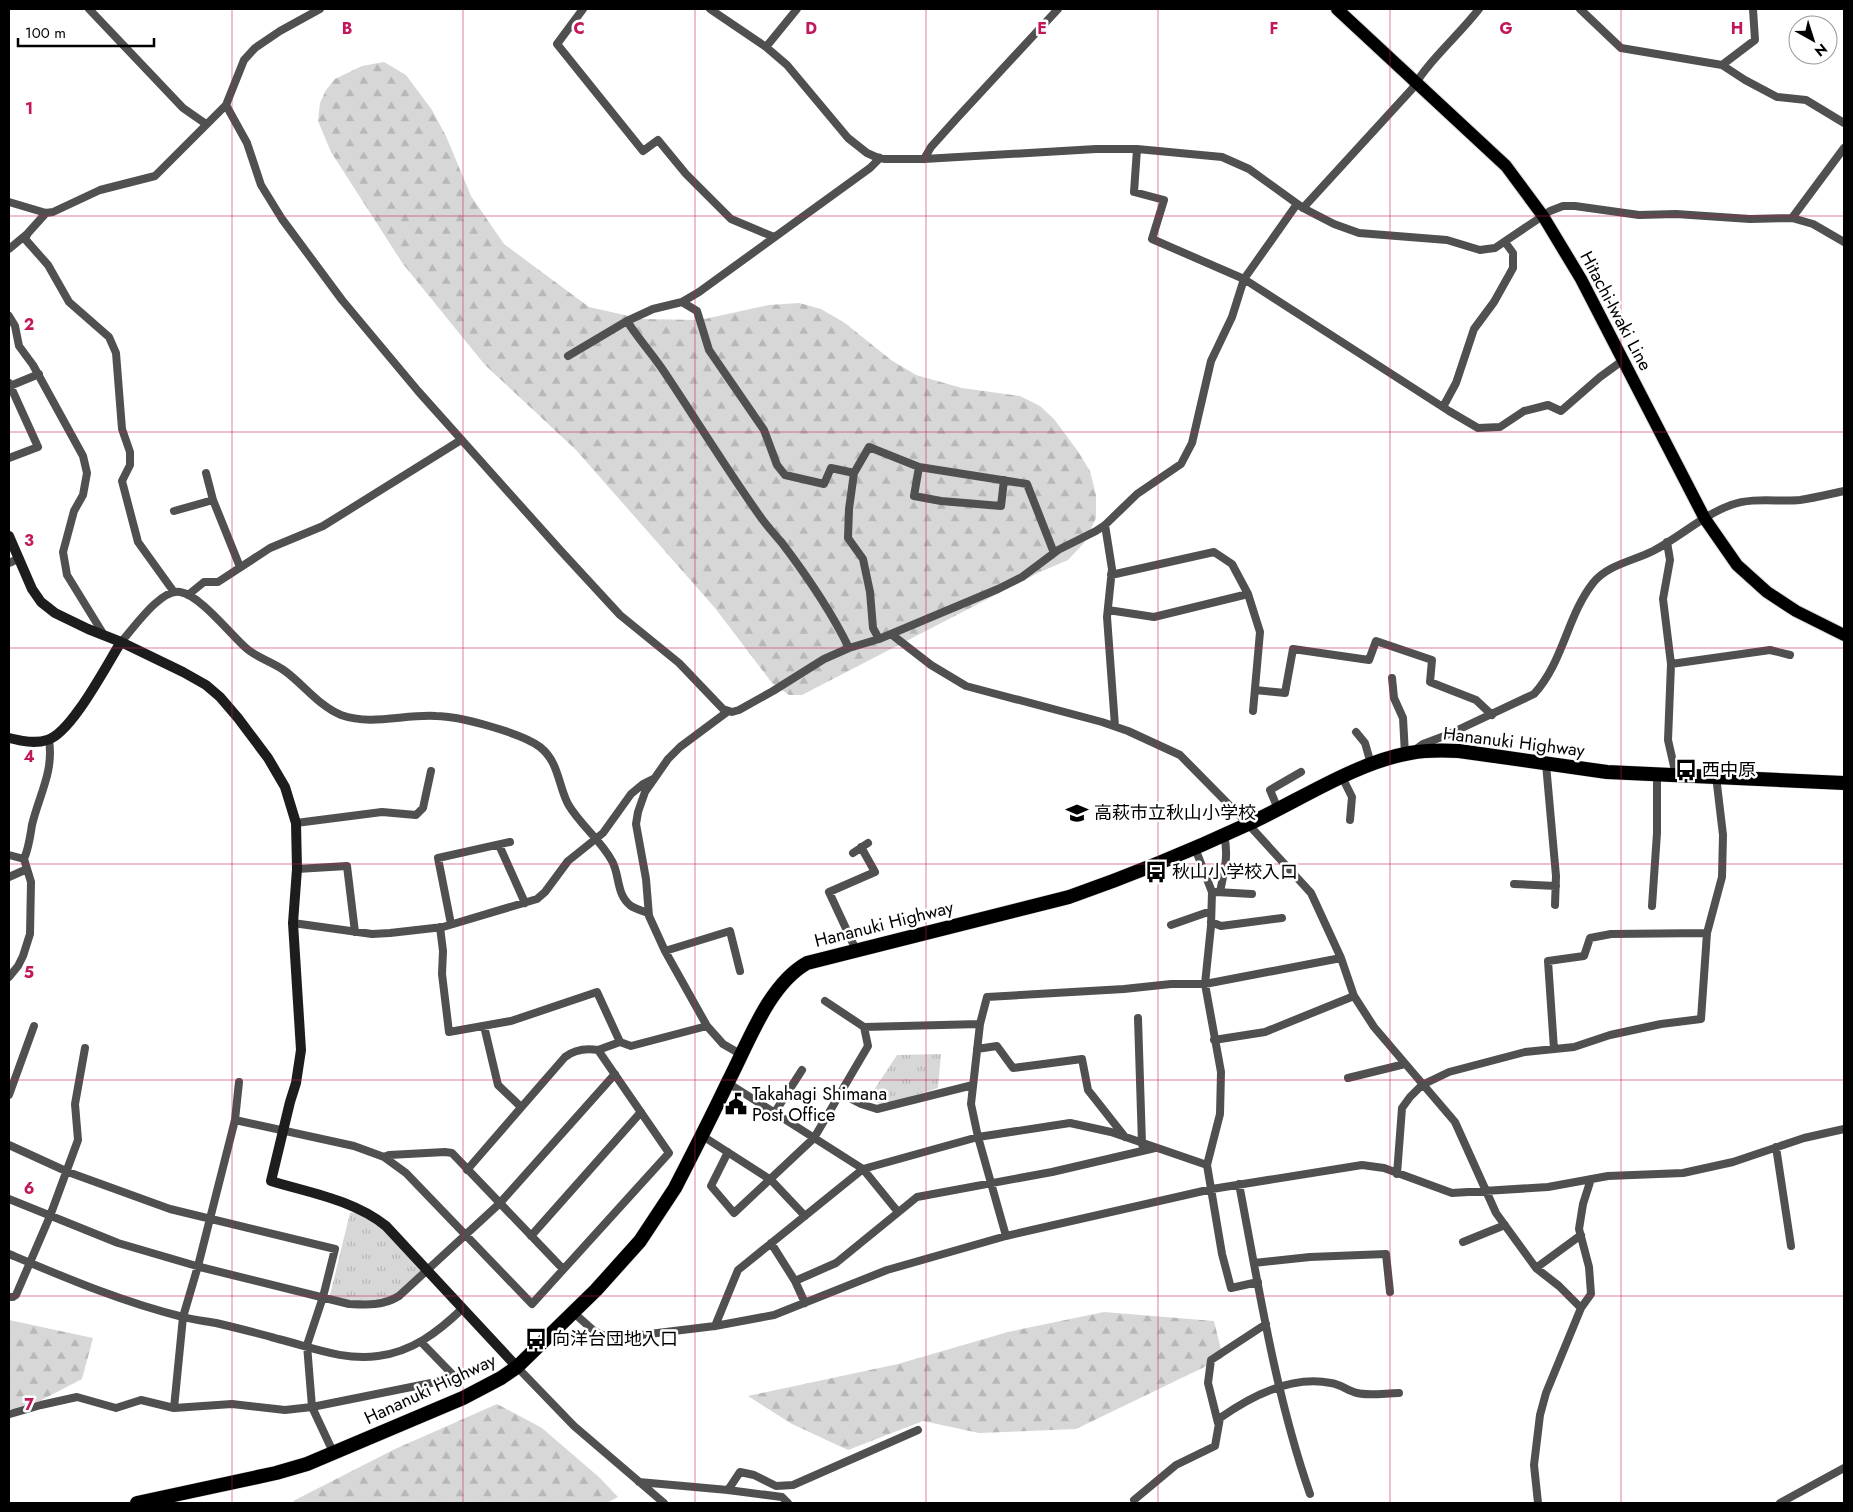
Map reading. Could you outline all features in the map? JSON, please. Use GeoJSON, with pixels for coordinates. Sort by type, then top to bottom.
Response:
{"type":"FeatureCollection","features":[{"type":"Feature","properties":{"kind":"highway","name":"Hananuki Highway"},"geometry":{"type":"LineString","coordinates":[[137,1503],[276,1473],[307,1464],[463,1398],[501,1378],[517,1367],[574,1313],[622,1262],[651,1225],[675,1188],[772,999],[780,986],[796,969],[807,963],[1069,897],[1151,867],[1248,824],[1371,764],[1408,753],[1439,750],[1459,751],[1607,772],[1844,783]]}},
{"type":"Feature","properties":{"kind":"main road","name":"Hitachi-Iwaki Line"},"geometry":{"type":"LineString","coordinates":[[1337,9],[1506,166],[1543,216],[1581,279],[1704,519],[1737,565],[1767,592],[1796,611],[1844,635]]}},
{"type":"Feature","properties":{"kind":"street"},"geometry":{"type":"LineString","coordinates":[[89,9],[182,108],[206,124]]}},
{"type":"Feature","properties":{"kind":"street"},"geometry":{"type":"LineString","coordinates":[[9,249],[28,233],[46,213],[68,206],[100,190],[155,176],[226,105],[244,60],[256,48],[280,31],[320,9]]}},
{"type":"Feature","properties":{"kind":"street"},"geometry":{"type":"LineString","coordinates":[[583,9],[557,44],[643,151],[658,140],[692,180],[731,219],[774,237]]}},
{"type":"Feature","properties":{"kind":"street"},"geometry":{"type":"LineString","coordinates":[[710,9],[766,47],[796,74],[848,138],[867,153],[880,158],[924,159],[1096,149],[1137,149],[1222,157],[1249,169],[1300,206],[1334,224],[1359,233],[1447,240],[1480,250],[1495,248],[1550,211],[1563,206],[1639,215],[1676,214],[1750,219],[1792,218],[1813,224],[1844,242]]}},
{"type":"Feature","properties":{"kind":"street"},"geometry":{"type":"LineString","coordinates":[[766,47],[797,9]]}},
{"type":"Feature","properties":{"kind":"street"},"geometry":{"type":"LineString","coordinates":[[924,159],[931,147],[1058,9]]}},
{"type":"Feature","properties":{"kind":"street"},"geometry":{"type":"LineString","coordinates":[[742,1055],[723,1044],[707,1026],[665,951],[648,913],[646,879],[636,824],[640,802],[653,779],[680,747],[727,712],[739,710],[816,663],[849,648],[879,639],[1014,581],[1033,570],[1054,553],[1106,525],[1137,494],[1181,464],[1185,460],[1192,443],[1211,361],[1232,317],[1244,279],[1300,206],[1412,89],[1423,71],[1464,28],[1479,9]]}},
{"type":"Feature","properties":{"kind":"street"},"geometry":{"type":"LineString","coordinates":[[1580,9],[1620,48],[1722,65],[1776,97],[1806,100],[1844,123]]}},
{"type":"Feature","properties":{"kind":"street"},"geometry":{"type":"LineString","coordinates":[[1722,65],[1755,40],[1753,9]]}},
{"type":"Feature","properties":{"kind":"street"},"geometry":{"type":"LineString","coordinates":[[226,105],[247,143],[261,185],[282,219],[342,300],[418,391],[560,551],[620,615],[679,664],[727,712]]}},
{"type":"Feature","properties":{"kind":"street"},"geometry":{"type":"LineString","coordinates":[[1792,218],[1844,148]]}},
{"type":"Feature","properties":{"kind":"street"},"geometry":{"type":"LineString","coordinates":[[1137,149],[1134,192],[1164,200],[1152,238],[1244,279],[1478,428],[1500,427],[1524,411],[1548,405],[1561,411],[1600,377],[1622,361]]}},
{"type":"Feature","properties":{"kind":"street"},"geometry":{"type":"LineString","coordinates":[[568,356],[627,321],[653,309],[682,302],[720,278],[870,168],[880,158]]}},
{"type":"Feature","properties":{"kind":"street"},"geometry":{"type":"LineString","coordinates":[[9,202],[46,213]]}},
{"type":"Feature","properties":{"kind":"street"},"geometry":{"type":"LineString","coordinates":[[28,233],[25,239],[48,265],[69,302],[109,337],[116,353],[122,429],[130,452],[130,465],[122,481],[138,542],[174,592]]}},
{"type":"Feature","properties":{"kind":"street"},"geometry":{"type":"LineString","coordinates":[[1443,407],[1456,383],[1474,329],[1494,302],[1513,268],[1513,253],[1505,242]]}},
{"type":"Feature","properties":{"kind":"street"},"geometry":{"type":"LineString","coordinates":[[682,302],[697,310],[709,350],[764,430],[777,465],[785,475],[824,484],[831,468],[854,473]]}},
{"type":"Feature","properties":{"kind":"street"},"geometry":{"type":"LineString","coordinates":[[9,316],[15,326],[19,346],[38,374],[83,456],[87,473],[83,495],[74,511],[63,552],[67,575],[104,635]]}},
{"type":"Feature","properties":{"kind":"street"},"geometry":{"type":"LineString","coordinates":[[627,321],[666,374],[698,426],[763,521],[807,578],[839,627],[849,648]]}},
{"type":"Feature","properties":{"kind":"street"},"geometry":{"type":"LineString","coordinates":[[9,458],[38,447],[9,384],[38,374]]}},
{"type":"Feature","properties":{"kind":"street"},"geometry":{"type":"LineString","coordinates":[[188,594],[204,582],[218,582],[270,548],[323,526],[461,440]]}},
{"type":"Feature","properties":{"kind":"street"},"geometry":{"type":"LineString","coordinates":[[879,639],[873,628],[870,592],[863,559],[848,538],[849,509],[854,473],[869,447],[919,467],[1027,484],[1054,553]]}},
{"type":"Feature","properties":{"kind":"street"},"geometry":{"type":"LineString","coordinates":[[919,467],[914,496],[941,501],[1001,506],[1004,480]]}},
{"type":"Feature","properties":{"kind":"street"},"geometry":{"type":"LineString","coordinates":[[206,474],[213,500],[240,567]]}},
{"type":"Feature","properties":{"kind":"street"},"geometry":{"type":"LineString","coordinates":[[1392,678],[1394,698],[1403,718],[1408,753],[1534,694],[1542,686],[1557,658],[1584,598],[1593,583],[1601,575],[1668,542],[1732,504],[1800,500],[1844,491]]}},
{"type":"Feature","properties":{"kind":"street"},"geometry":{"type":"LineString","coordinates":[[174,511],[213,500]]}},
{"type":"Feature","properties":{"kind":"street"},"geometry":{"type":"LineString","coordinates":[[1106,525],[1111,575],[1108,610],[1115,726]]}},
{"type":"Feature","properties":{"kind":"street"},"geometry":{"type":"LineString","coordinates":[[9,536],[14,561],[32,589],[54,613],[183,672],[206,685],[220,697],[238,718],[278,773],[291,802],[296,822],[297,869],[293,923],[301,1050],[296,1083],[271,1181],[348,1204],[374,1217],[386,1226],[426,1272],[574,1426],[664,1503]]}},
{"type":"Feature","properties":{"kind":"street"},"geometry":{"type":"LineString","coordinates":[[1668,542],[1670,560],[1662,599],[1671,664],[1668,740],[1676,775]]}},
{"type":"Feature","properties":{"kind":"street"},"geometry":{"type":"LineString","coordinates":[[1111,575],[1214,552],[1232,564],[1248,594],[1260,632],[1253,711]]}},
{"type":"Feature","properties":{"kind":"street"},"geometry":{"type":"LineString","coordinates":[[9,738],[31,742],[49,740],[58,736],[69,724],[121,642],[162,598],[174,592],[181,592],[188,594],[202,604],[247,650],[285,671],[332,711],[355,718],[374,719],[437,716],[495,729],[520,737],[540,747],[557,770],[569,806],[613,862],[619,888],[630,905],[648,913]]}},
{"type":"Feature","properties":{"kind":"street"},"geometry":{"type":"LineString","coordinates":[[1108,610],[1154,617],[1248,594]]}},
{"type":"Feature","properties":{"kind":"street"},"geometry":{"type":"LineString","coordinates":[[891,634],[931,665],[966,686],[1128,730],[1180,755],[1248,824],[1311,893],[1341,958],[1354,996],[1374,1028],[1454,1122],[1496,1213],[1536,1268],[1559,1286],[1581,1308]]}},
{"type":"Feature","properties":{"kind":"street"},"geometry":{"type":"LineString","coordinates":[[1254,690],[1285,693],[1292,649],[1369,660],[1376,641],[1432,660],[1430,682],[1476,700],[1492,714]]}},
{"type":"Feature","properties":{"kind":"street"},"geometry":{"type":"LineString","coordinates":[[1671,664],[1770,650],[1790,655]]}},
{"type":"Feature","properties":{"kind":"street"},"geometry":{"type":"LineString","coordinates":[[1356,732],[1365,743],[1371,764]]}},
{"type":"Feature","properties":{"kind":"street"},"geometry":{"type":"LineString","coordinates":[[9,977],[23,956],[30,934],[32,893],[31,882],[24,859],[29,846],[32,824],[49,771],[49,740]]}},
{"type":"Feature","properties":{"kind":"street"},"geometry":{"type":"LineString","coordinates":[[1546,764],[1556,886],[1554,905]]}},
{"type":"Feature","properties":{"kind":"street"},"geometry":{"type":"LineString","coordinates":[[296,822],[382,812],[416,815],[423,808],[430,771]]}},
{"type":"Feature","properties":{"kind":"street"},"geometry":{"type":"LineString","coordinates":[[1278,809],[1270,790],[1301,772]]}},
{"type":"Feature","properties":{"kind":"street"},"geometry":{"type":"LineString","coordinates":[[1652,906],[1657,833],[1657,774]]}},
{"type":"Feature","properties":{"kind":"street"},"geometry":{"type":"LineString","coordinates":[[1397,1174],[1402,1108],[1422,1085],[1449,1072],[1525,1052],[1574,1047],[1610,1035],[1661,1024],[1701,1019],[1706,933],[1722,877],[1724,835],[1716,776]]}},
{"type":"Feature","properties":{"kind":"street"},"geometry":{"type":"LineString","coordinates":[[1342,777],[1352,797],[1350,820]]}},
{"type":"Feature","properties":{"kind":"street"},"geometry":{"type":"LineString","coordinates":[[293,923],[355,932],[381,933],[440,927],[525,903],[541,896],[568,861],[603,833],[631,794],[653,779]]}},
{"type":"Feature","properties":{"kind":"street"},"geometry":{"type":"LineString","coordinates":[[1224,835],[1227,859],[1211,912],[1205,984],[1221,1072],[1220,1114],[1207,1165],[1222,1254],[1231,1288],[1258,1282]]}},
{"type":"Feature","properties":{"kind":"street"},"geometry":{"type":"LineString","coordinates":[[451,924],[438,858],[510,842]]}},
{"type":"Feature","properties":{"kind":"street"},"geometry":{"type":"LineString","coordinates":[[499,844],[525,903]]}},
{"type":"Feature","properties":{"kind":"street"},"geometry":{"type":"LineString","coordinates":[[852,853],[864,845],[875,872],[829,892],[856,950]]}},
{"type":"Feature","properties":{"kind":"street"},"geometry":{"type":"LineString","coordinates":[[1195,848],[1216,892]]}},
{"type":"Feature","properties":{"kind":"street"},"geometry":{"type":"LineString","coordinates":[[9,855],[24,859]]}},
{"type":"Feature","properties":{"kind":"street"},"geometry":{"type":"LineString","coordinates":[[297,869],[347,866],[355,932]]}},
{"type":"Feature","properties":{"kind":"street"},"geometry":{"type":"LineString","coordinates":[[9,877],[27,869]]}},
{"type":"Feature","properties":{"kind":"street"},"geometry":{"type":"LineString","coordinates":[[1514,884],[1556,886]]}},
{"type":"Feature","properties":{"kind":"street"},"geometry":{"type":"LineString","coordinates":[[1216,892],[1252,894]]}},
{"type":"Feature","properties":{"kind":"street"},"geometry":{"type":"LineString","coordinates":[[1171,925],[1211,912]]}},
{"type":"Feature","properties":{"kind":"street"},"geometry":{"type":"LineString","coordinates":[[1211,922],[1221,926],[1282,918]]}},
{"type":"Feature","properties":{"kind":"street"},"geometry":{"type":"LineString","coordinates":[[440,927],[443,951],[442,974],[449,1032],[511,1021],[597,992],[620,1042]]}},
{"type":"Feature","properties":{"kind":"street"},"geometry":{"type":"LineString","coordinates":[[665,951],[730,931],[740,971]]}},
{"type":"Feature","properties":{"kind":"street"},"geometry":{"type":"LineString","coordinates":[[1554,1049],[1548,961],[1584,956],[1590,938],[1611,934],[1706,933]]}},
{"type":"Feature","properties":{"kind":"street"},"geometry":{"type":"LineString","coordinates":[[1006,1236],[971,1104],[980,1024],[987,996],[1124,990],[1171,984],[1205,984],[1341,958]]}},
{"type":"Feature","properties":{"kind":"street"},"geometry":{"type":"LineString","coordinates":[[1214,1040],[1265,1032],[1354,996]]}},
{"type":"Feature","properties":{"kind":"street"},"geometry":{"type":"LineString","coordinates":[[825,1001],[864,1027],[980,1024]]}},
{"type":"Feature","properties":{"kind":"street"},"geometry":{"type":"LineString","coordinates":[[1138,1018],[1142,1144]]}},
{"type":"Feature","properties":{"kind":"street"},"geometry":{"type":"LineString","coordinates":[[9,1095],[34,1026]]}},
{"type":"Feature","properties":{"kind":"street"},"geometry":{"type":"LineString","coordinates":[[484,1026],[498,1086],[521,1107]]}},
{"type":"Feature","properties":{"kind":"street"},"geometry":{"type":"LineString","coordinates":[[467,1170],[568,1055],[579,1050],[598,1050],[620,1042],[631,1046],[707,1026]]}},
{"type":"Feature","properties":{"kind":"street"},"geometry":{"type":"LineString","coordinates":[[728,1152],[711,1186],[734,1213],[814,1138],[868,1046],[864,1027]]}},
{"type":"Feature","properties":{"kind":"street"},"geometry":{"type":"LineString","coordinates":[[977,1049],[997,1046],[1013,1068],[1082,1058],[1088,1090],[1126,1138]]}},
{"type":"Feature","properties":{"kind":"street"},"geometry":{"type":"LineString","coordinates":[[9,1297],[13,1298],[16,1295],[68,1172],[78,1140],[75,1104],[85,1048]]}},
{"type":"Feature","properties":{"kind":"street"},"geometry":{"type":"LineString","coordinates":[[235,1120],[354,1146],[384,1157],[406,1173],[532,1304],[669,1153],[598,1050]]}},
{"type":"Feature","properties":{"kind":"street"},"geometry":{"type":"LineString","coordinates":[[1348,1078],[1405,1064]]}},
{"type":"Feature","properties":{"kind":"street"},"geometry":{"type":"LineString","coordinates":[[775,1112],[802,1070]]}},
{"type":"Feature","properties":{"kind":"street"},"geometry":{"type":"LineString","coordinates":[[9,1199],[118,1244],[349,1304],[372,1305],[382,1303],[399,1296],[499,1204],[615,1074]]}},
{"type":"Feature","properties":{"kind":"street"},"geometry":{"type":"LineString","coordinates":[[174,1408],[183,1317],[235,1120],[239,1082]]}},
{"type":"Feature","properties":{"kind":"street"},"geometry":{"type":"LineString","coordinates":[[728,1083],[862,1169],[898,1212]]}},
{"type":"Feature","properties":{"kind":"street"},"geometry":{"type":"LineString","coordinates":[[840,1093],[861,1104],[877,1109],[973,1085]]}},
{"type":"Feature","properties":{"kind":"street"},"geometry":{"type":"LineString","coordinates":[[531,1236],[641,1112]]}},
{"type":"Feature","properties":{"kind":"street"},"geometry":{"type":"LineString","coordinates":[[715,1326],[738,1270],[862,1169],[978,1136],[1070,1123],[1111,1132],[1207,1165]]}},
{"type":"Feature","properties":{"kind":"street"},"geometry":{"type":"LineString","coordinates":[[574,1313],[594,1331],[605,1336],[715,1326],[774,1315],[887,1270],[1006,1236],[1212,1189],[1362,1165],[1384,1168],[1452,1193],[1548,1187],[1608,1176],[1683,1173],[1733,1162],[1804,1138],[1844,1129]]}},
{"type":"Feature","properties":{"kind":"street"},"geometry":{"type":"LineString","coordinates":[[701,1135],[771,1180],[805,1216]]}},
{"type":"Feature","properties":{"kind":"street"},"geometry":{"type":"LineString","coordinates":[[9,1145],[68,1172],[170,1209],[335,1249],[323,1297],[306,1345],[312,1407],[334,1454]]}},
{"type":"Feature","properties":{"kind":"street"},"geometry":{"type":"LineString","coordinates":[[1776,1147],[1791,1246]]}},
{"type":"Feature","properties":{"kind":"street"},"geometry":{"type":"LineString","coordinates":[[795,1282],[836,1263],[916,1197],[1052,1172],[1155,1148]]}},
{"type":"Feature","properties":{"kind":"street"},"geometry":{"type":"LineString","coordinates":[[384,1157],[389,1155],[452,1153],[563,1269]]}},
{"type":"Feature","properties":{"kind":"street"},"geometry":{"type":"LineString","coordinates":[[1538,1503],[1534,1466],[1540,1415],[1546,1393],[1581,1308],[1591,1294],[1589,1267],[1579,1229],[1583,1204],[1592,1179]]}},
{"type":"Feature","properties":{"kind":"street"},"geometry":{"type":"LineString","coordinates":[[1240,1184],[1279,1386],[1293,1445],[1310,1494]]}},
{"type":"Feature","properties":{"kind":"street"},"geometry":{"type":"LineString","coordinates":[[1463,1242],[1505,1225]]}},
{"type":"Feature","properties":{"kind":"street"},"geometry":{"type":"LineString","coordinates":[[1536,1268],[1581,1235]]}},
{"type":"Feature","properties":{"kind":"street"},"geometry":{"type":"LineString","coordinates":[[771,1244],[795,1282],[804,1303]]}},
{"type":"Feature","properties":{"kind":"street"},"geometry":{"type":"LineString","coordinates":[[9,1254],[90,1288],[183,1317],[306,1345],[336,1355],[360,1358],[398,1352],[415,1346],[443,1327],[462,1309]]}},
{"type":"Feature","properties":{"kind":"street"},"geometry":{"type":"LineString","coordinates":[[1254,1263],[1386,1254],[1390,1292]]}},
{"type":"Feature","properties":{"kind":"street"},"geometry":{"type":"LineString","coordinates":[[1218,1425],[1208,1383],[1211,1360],[1266,1324]]}},
{"type":"Feature","properties":{"kind":"street"},"geometry":{"type":"LineString","coordinates":[[10,1414],[77,1397],[116,1408],[141,1400],[174,1408],[232,1404],[285,1410],[312,1407],[456,1378],[421,1342]]}},
{"type":"Feature","properties":{"kind":"street"},"geometry":{"type":"LineString","coordinates":[[1134,1500],[1176,1465],[1215,1446],[1220,1418],[1242,1402],[1279,1386],[1310,1381],[1333,1383],[1357,1393],[1399,1393]]}},
{"type":"Feature","properties":{"kind":"street"},"geometry":{"type":"LineString","coordinates":[[728,1490],[740,1472],[754,1475],[776,1486],[793,1485],[918,1430]]}},
{"type":"Feature","properties":{"kind":"street"},"geometry":{"type":"LineString","coordinates":[[1780,1503],[1844,1468]]}},
{"type":"Feature","properties":{"kind":"street"},"geometry":{"type":"LineString","coordinates":[[638,1482],[782,1497],[788,1503]]}},
{"type":"Feature","properties":{"kind":"green space"},"geometry":{"type":"Polygon","coordinates":[[[384,62],[406,75],[432,110],[446,136],[471,196],[504,244],[589,307],[642,319],[700,320],[769,305],[799,303],[821,309],[845,323],[891,360],[916,375],[962,388],[1020,396],[1040,406],[1054,419],[1090,471],[1096,495],[1096,518],[1084,543],[1068,560],[1040,572],[802,695],[789,695],[772,683],[715,608],[576,450],[485,365],[403,264],[331,152],[318,121],[320,103],[326,90],[335,79],[362,66],[384,62]]]}},
{"type":"Feature","properties":{"kind":"green space"},"geometry":{"type":"Polygon","coordinates":[[[941,1054],[938,1088],[883,1105],[868,1099],[897,1055],[941,1054]]]}},
{"type":"Feature","properties":{"kind":"green space"},"geometry":{"type":"Polygon","coordinates":[[[362,1211],[381,1223],[427,1271],[397,1298],[382,1303],[329,1299],[350,1213],[362,1211]]]}},
{"type":"Feature","properties":{"kind":"green space"},"geometry":{"type":"Polygon","coordinates":[[[1104,1312],[1214,1321],[1223,1358],[1076,1429],[979,1433],[923,1421],[848,1450],[792,1424],[748,1396],[898,1364],[1008,1332],[1104,1312]]]}},
{"type":"Feature","properties":{"kind":"green space"},"geometry":{"type":"Polygon","coordinates":[[[9,1320],[93,1338],[82,1379],[24,1409],[9,1409],[9,1320]]]}},
{"type":"Feature","properties":{"kind":"green space"},"geometry":{"type":"Polygon","coordinates":[[[497,1404],[542,1428],[600,1478],[618,1497],[607,1503],[292,1503],[395,1449],[497,1404]]]}},
{"type":"Feature","properties":{"kind":"place","name":"西中原"},"geometry":{"type":"Point","coordinates":[1686,770]}},
{"type":"Feature","properties":{"kind":"place","name":"高萩市立秋山小学校"},"geometry":{"type":"Point","coordinates":[1077,813]}},
{"type":"Feature","properties":{"kind":"place","name":"秋山小学校入口"},"geometry":{"type":"Point","coordinates":[1156,872]}},
{"type":"Feature","properties":{"kind":"place","name":"Takahagi Shimana Post Office"},"geometry":{"type":"Point","coordinates":[736,1104]}},
{"type":"Feature","properties":{"kind":"place","name":"向洋台団地入口"},"geometry":{"type":"Point","coordinates":[536,1339]}}]}
